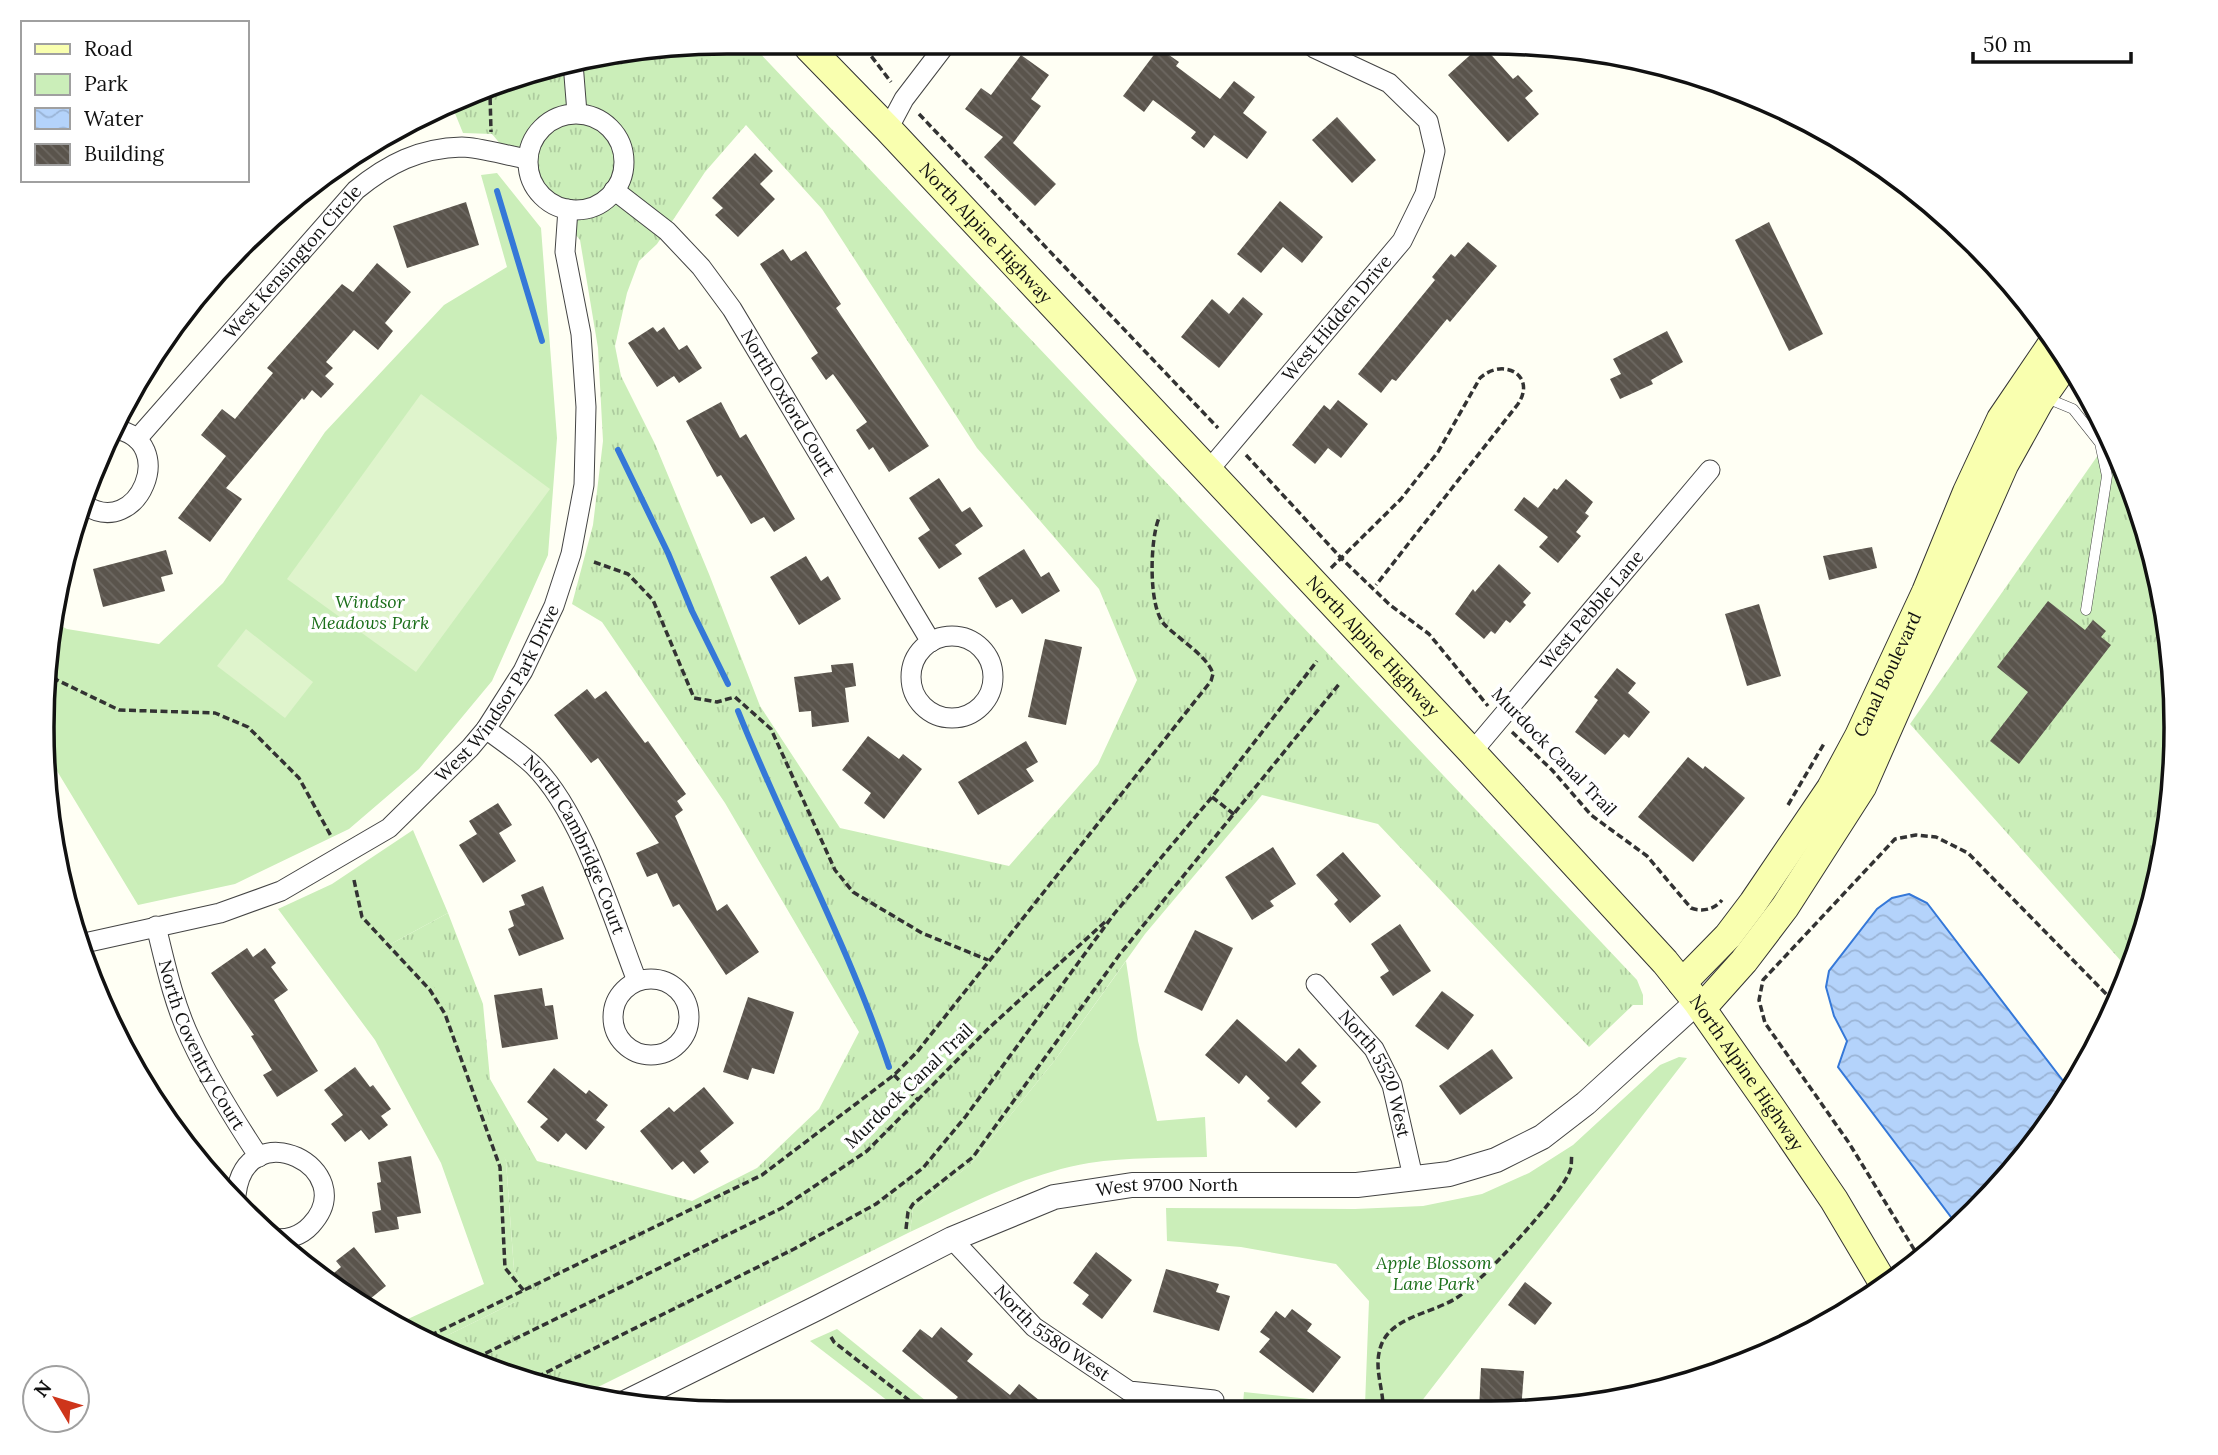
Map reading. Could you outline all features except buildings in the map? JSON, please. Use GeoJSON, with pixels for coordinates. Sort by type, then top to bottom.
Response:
{"type":"FeatureCollection","features":[{"type":"Feature","properties":{"kind":"main road","name":"North Alpine Highway"},"geometry":{"type":"LineString","coordinates":[[815,54],[1472,752],[1694,997],[1834,1200],[1879,1277]]}},
{"type":"Feature","properties":{"kind":"main road","name":"Canal Boulevard"},"geometry":{"type":"LineString","coordinates":[[2032,391],[2049,352]]}},
{"type":"Feature","properties":{"kind":"main road","name":"Canal Boulevard"},"geometry":{"type":"LineString","coordinates":[[1694,997],[1728,936],[1831,788],[1859,736],[1926,592],[2001,419],[2060,368]]}},
{"type":"Feature","properties":{"kind":"street"},"geometry":{"type":"LineString","coordinates":[[888,129],[905,99],[939,54]]}},
{"type":"Feature","properties":{"kind":"street","name":"West Hidden Drive"},"geometry":{"type":"LineString","coordinates":[[1208,471],[1402,241],[1425,194],[1435,150],[1428,121],[1389,83],[1327,54]]}},
{"type":"Feature","properties":{"kind":"street"},"geometry":{"type":"LineString","coordinates":[[574,72],[577,113]]}},
{"type":"Feature","properties":{"kind":"street"},"geometry":{"type":"LineString","coordinates":[[577,113],[602,121],[612,130],[619,140],[624,166],[621,179],[614,190],[594,206],[581,210],[557,206],[538,192],[528,170],[527,159],[535,135],[543,126],[553,119],[577,113]]}},
{"type":"Feature","properties":{"kind":"street","name":"West Kensington Circle"},"geometry":{"type":"LineString","coordinates":[[137,439],[356,190],[379,172],[401,159],[463,147],[527,159]]}},
{"type":"Feature","properties":{"kind":"street","name":"North Oxford Court"},"geometry":{"type":"LineString","coordinates":[[614,190],[667,232],[701,267],[732,309],[931,642]]}},
{"type":"Feature","properties":{"kind":"street","name":"West Windsor Park Drive"},"geometry":{"type":"LineString","coordinates":[[89,942],[220,913],[281,891],[389,828],[461,758],[486,729],[523,671],[554,606],[571,554],[583,485],[586,407],[581,334],[565,252],[568,209]]}},
{"type":"Feature","properties":{"kind":"street"},"geometry":{"type":"LineString","coordinates":[[91,509],[107,512],[123,509],[137,499],[146,485],[149,469],[146,453],[137,439],[124,430]]}},
{"type":"Feature","properties":{"kind":"street","name":"West Pebble Lane"},"geometry":{"type":"LineString","coordinates":[[1472,752],[1710,470]]}},
{"type":"Feature","properties":{"kind":"street"},"geometry":{"type":"LineString","coordinates":[[956,636],[978,645],[986,655],[991,667],[990,691],[984,702],[965,715],[945,717],[935,714],[919,702],[911,680],[912,669],[915,658],[931,642],[956,636]]}},
{"type":"Feature","properties":{"kind":"street","name":"North Cambridge Court"},"geometry":{"type":"LineString","coordinates":[[486,729],[533,766],[562,803],[587,853],[637,981]]}},
{"type":"Feature","properties":{"kind":"street","name":"North Coventry Court"},"geometry":{"type":"LineString","coordinates":[[156,926],[189,1038],[223,1101],[259,1157]]}},
{"type":"Feature","properties":{"kind":"street","name":"North 5520 West"},"geometry":{"type":"LineString","coordinates":[[1316,984],[1374,1049],[1392,1086],[1413,1177]]}},
{"type":"Feature","properties":{"kind":"street","name":"West 9700 North"},"geometry":{"type":"LineString","coordinates":[[641,1395],[952,1239],[1054,1197],[1132,1185],[1357,1185],[1449,1174],[1496,1160],[1542,1137],[1586,1103],[1694,997]]}},
{"type":"Feature","properties":{"kind":"street"},"geometry":{"type":"LineString","coordinates":[[237,1188],[242,1173],[259,1157],[282,1152],[304,1159],[313,1167],[323,1189],[320,1212],[307,1229],[289,1238]]}},
{"type":"Feature","properties":{"kind":"street","name":"North 5580 West"},"geometry":{"type":"LineString","coordinates":[[952,1239],[1034,1327],[1129,1391],[1214,1401]]}},
{"type":"Feature","properties":{"kind":"lane"},"geometry":{"type":"LineString","coordinates":[[2032,391],[2073,409],[2099,441]]}},
{"type":"Feature","properties":{"kind":"lane"},"geometry":{"type":"LineString","coordinates":[[2085,610],[2107,477],[2101,446]]}},
{"type":"Feature","properties":{"kind":"path","name":"Murdock Canal Trail"},"geometry":{"type":"LineString","coordinates":[[870,54],[905,99],[1342,559],[1390,605],[1429,634],[1500,722],[1552,770],[1591,815],[1647,856],[1691,908],[1711,909],[1725,897]]}},
{"type":"Feature","properties":{"kind":"path"},"geometry":{"type":"LineString","coordinates":[[490,98],[492,134]]}},
{"type":"Feature","properties":{"kind":"path"},"geometry":{"type":"LineString","coordinates":[[1342,559],[1401,499],[1438,452],[1480,378],[1493,369],[1502,368],[1517,374],[1524,386],[1523,397],[1376,585]]}},
{"type":"Feature","properties":{"kind":"path"},"geometry":{"type":"LineString","coordinates":[[435,1333],[762,1175],[894,1075],[917,1052],[1211,681],[1213,674],[1209,665],[1166,625],[1157,613],[1153,574],[1154,538],[1159,518]]}},
{"type":"Feature","properties":{"kind":"path"},"geometry":{"type":"LineString","coordinates":[[594,562],[628,574],[653,600],[694,698],[718,702],[735,697],[771,729],[835,870],[853,892],[922,933],[988,960]]}},
{"type":"Feature","properties":{"kind":"path","name":"Murdock Canal Trail"},"geometry":{"type":"LineString","coordinates":[[542,1375],[794,1249],[876,1204],[923,1168],[966,1116],[1114,914],[1212,797],[1317,661]]}},
{"type":"Feature","properties":{"kind":"path"},"geometry":{"type":"LineString","coordinates":[[56,679],[119,710],[215,713],[248,727],[299,778],[331,836]]}},
{"type":"Feature","properties":{"kind":"path"},"geometry":{"type":"LineString","coordinates":[[906,1229],[908,1212],[913,1204],[973,1157],[1121,954],[1340,683]]}},
{"type":"Feature","properties":{"kind":"path"},"geometry":{"type":"LineString","coordinates":[[1782,814],[1830,735]]}},
{"type":"Feature","properties":{"kind":"path"},"geometry":{"type":"LineString","coordinates":[[1212,797],[1235,815]]}},
{"type":"Feature","properties":{"kind":"path"},"geometry":{"type":"LineString","coordinates":[[1915,1250],[1849,1143],[1765,1023],[1759,1000],[1763,980],[1895,839],[1916,835],[1936,837],[1968,853],[2108,996]]}},
{"type":"Feature","properties":{"kind":"path"},"geometry":{"type":"LineString","coordinates":[[354,880],[362,916],[430,990],[445,1014],[500,1167],[505,1268],[525,1292]]}},
{"type":"Feature","properties":{"kind":"path","name":"Murdock Canal Trail"},"geometry":{"type":"LineString","coordinates":[[483,1355],[782,1208],[867,1151],[989,1028],[1114,914]]}},
{"type":"Feature","properties":{"kind":"path"},"geometry":{"type":"LineString","coordinates":[[894,1075],[919,1101]]}},
{"type":"Feature","properties":{"kind":"path"},"geometry":{"type":"LineString","coordinates":[[1384,1401],[1384,1393],[1376,1367],[1382,1343],[1396,1325],[1459,1297],[1496,1262],[1551,1201],[1570,1170],[1572,1154]]}},
{"type":"Feature","properties":{"kind":"path"},"geometry":{"type":"LineString","coordinates":[[831,1337],[910,1401]]}},
{"type":"Feature","properties":{"kind":"green space"},"geometry":{"type":"Polygon","coordinates":[[[761,54],[1637,980],[1643,995],[1643,1005],[1633,1005],[1589,1047],[1378,824],[1262,795],[1145,934],[1055,1060],[971,1164],[913,1209],[910,1232],[596,1388],[511,1365],[443,1337],[515,1302],[519,1279],[514,1270],[506,1161],[389,945],[448,913],[483,1004],[490,1079],[537,1161],[692,1201],[757,1168],[819,1109],[859,1032],[725,803],[602,622],[572,604],[593,525],[603,441],[598,348],[580,240],[492,134],[463,133],[455,112],[553,77],[640,60],[761,54]],[[746,125],[705,172],[657,244],[639,261],[627,293],[615,346],[621,376],[655,444],[760,706],[840,828],[1009,866],[1098,764],[1137,680],[1099,589],[977,448],[822,209],[746,125]]]}},
{"type":"Feature","properties":{"kind":"green space","name":"Windsor Meadows Park"},"geometry":{"type":"Polygon","coordinates":[[[497,173],[541,228],[557,438],[548,555],[492,681],[419,769],[349,829],[235,884],[138,905],[56,769],[54,728],[62,627],[159,644],[223,583],[325,432],[444,305],[507,267],[481,175],[497,173]]]}},
{"type":"Feature","properties":{"kind":"green space"},"geometry":{"type":"Polygon","coordinates":[[[421,394],[550,489],[416,672],[287,579],[421,394]]]}},
{"type":"Feature","properties":{"kind":"green space"},"geometry":{"type":"Polygon","coordinates":[[[2103,448],[2128,511],[2151,596],[2158,640],[2164,728],[2158,815],[2151,859],[2141,902],[2122,962],[1910,724],[2103,448]]]}},
{"type":"Feature","properties":{"kind":"green space"},"geometry":{"type":"Polygon","coordinates":[[[246,629],[313,682],[285,718],[217,666],[246,629]]]}},
{"type":"Feature","properties":{"kind":"green space"},"geometry":{"type":"Polygon","coordinates":[[[413,830],[448,913],[389,945],[434,987],[449,1010],[506,1161],[514,1270],[519,1279],[529,1283],[515,1302],[443,1337],[407,1319],[484,1284],[441,1163],[375,1040],[278,909],[332,884],[413,830]]]}},
{"type":"Feature","properties":{"kind":"green space"},"geometry":{"type":"Polygon","coordinates":[[[1126,961],[1138,1041],[1157,1121],[1205,1117],[1207,1157],[1118,1160],[1065,1168],[997,1192],[910,1232],[913,1209],[971,1164],[1055,1060],[1126,961]]]}},
{"type":"Feature","properties":{"kind":"green space","name":"Apple Blossom Lane Park"},"geometry":{"type":"Polygon","coordinates":[[[1679,1057],[1687,1058],[1422,1401],[1365,1401],[1369,1301],[1336,1264],[1241,1247],[1167,1241],[1166,1208],[1355,1209],[1423,1206],[1482,1194],[1529,1173],[1573,1145],[1660,1065],[1679,1057]]]}},
{"type":"Feature","properties":{"kind":"green space"},"geometry":{"type":"Polygon","coordinates":[[[837,1329],[926,1401],[888,1401],[810,1341],[837,1329]]]}},
{"type":"Feature","properties":{"kind":"green space","name":"Apple Blossom Lane Park"},"geometry":{"type":"Polygon","coordinates":[[[1244,1392],[1328,1401],[1243,1401],[1244,1392]]]}},
{"type":"Feature","properties":{"kind":"water"},"geometry":{"type":"Polygon","coordinates":[[[1909,894],[1927,903],[2063,1081],[2025,1137],[1952,1218],[1838,1067],[1847,1041],[1834,1016],[1826,987],[1829,971],[1877,909],[1892,898],[1909,894]]]}},
{"type":"Feature","properties":{"kind":"waterway"},"geometry":{"type":"LineString","coordinates":[[497,191],[542,341]]}},
{"type":"Feature","properties":{"kind":"waterway"},"geometry":{"type":"LineString","coordinates":[[618,450],[728,684]]}},
{"type":"Feature","properties":{"kind":"waterway"},"geometry":{"type":"LineString","coordinates":[[738,711],[855,976],[889,1067]]}}]}
